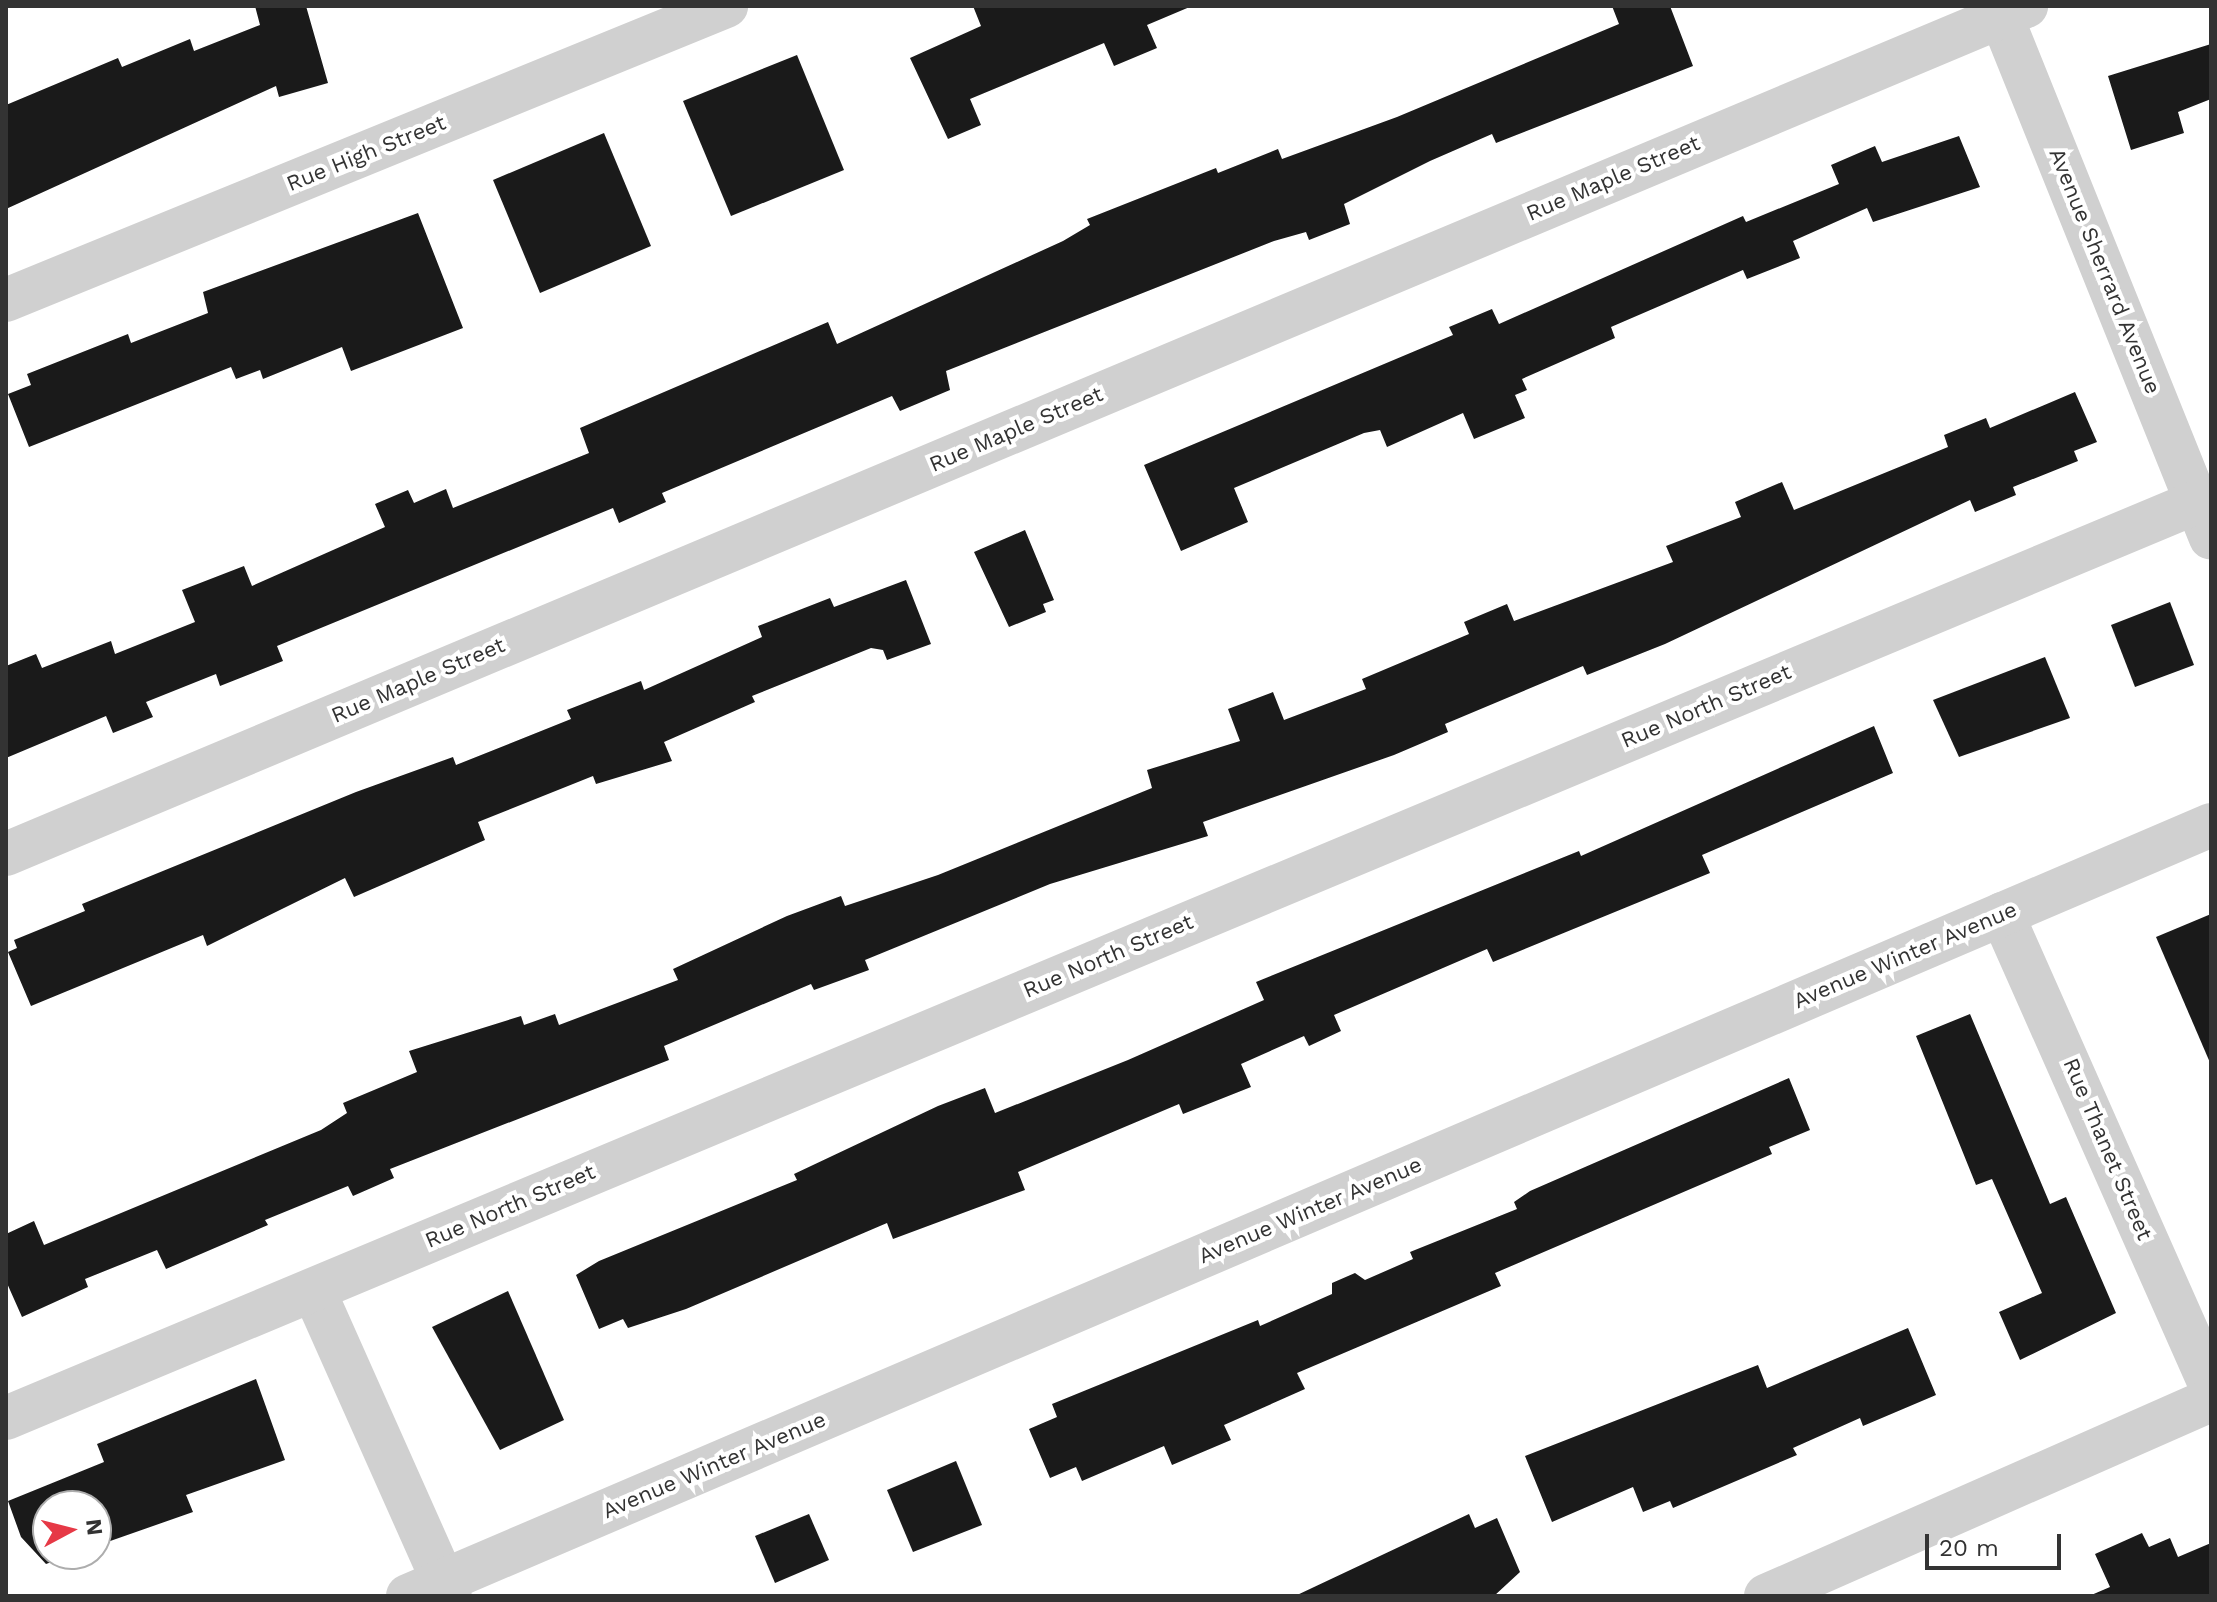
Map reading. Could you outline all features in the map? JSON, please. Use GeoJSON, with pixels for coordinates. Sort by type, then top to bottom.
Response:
{"type":"FeatureCollection","features":[{"type":"Feature","properties":{"kind":"street","name":"Avenue Sherrard Avenue"},"geometry":{"type":"LineString","coordinates":[[2008,9],[2206,512]]}},
{"type":"Feature","properties":{"kind":"street","name":"Rue Maple Street"},"geometry":{"type":"LineString","coordinates":[[6,854],[2008,9]]}},
{"type":"Feature","properties":{"kind":"street","name":"Rue High Street"},"geometry":{"type":"LineString","coordinates":[[6,300],[701,11]]}},
{"type":"Feature","properties":{"kind":"street","name":"Rue North Street"},"geometry":{"type":"LineString","coordinates":[[6,1418],[2206,512]]}},
{"type":"Feature","properties":{"kind":"street","name":"Avenue Winter Avenue"},"geometry":{"type":"LineString","coordinates":[[434,1591],[2211,825]]}},
{"type":"Feature","properties":{"kind":"street","name":"Rue Thanet Street"},"geometry":{"type":"LineString","coordinates":[[2002,914],[2211,1386]]}},
{"type":"Feature","properties":{"kind":"street"},"geometry":{"type":"LineString","coordinates":[[314,1291],[434,1591]]}},
{"type":"Feature","properties":{"kind":"street"},"geometry":{"type":"LineString","coordinates":[[1766,1596],[2211,1400]]}},
{"type":"Feature","properties":{"kind":"building"},"geometry":{"type":"Polygon","coordinates":[[[255,6],[306,6],[328,83],[279,97],[276,86],[6,209],[6,105],[118,58],[122,67],[190,39],[194,51],[260,25],[255,6]]]}},
{"type":"Feature","properties":{"kind":"building"},"geometry":{"type":"Polygon","coordinates":[[[973,6],[1192,6],[1147,25],[1157,48],[1114,66],[1104,43],[970,99],[981,125],[948,139],[910,58],[981,26],[973,6]]]}},
{"type":"Feature","properties":{"kind":"building"},"geometry":{"type":"Polygon","coordinates":[[[1612,6],[1670,6],[1693,66],[1496,143],[1492,134],[1430,161],[1344,204],[1350,224],[1309,240],[1306,232],[1274,241],[946,371],[950,390],[900,411],[892,396],[662,493],[666,502],[619,523],[613,508],[277,646],[283,661],[220,686],[216,674],[146,702],[153,717],[113,733],[106,716],[6,758],[6,666],[36,654],[42,668],[111,641],[115,654],[195,622],[182,590],[244,566],[252,586],[385,527],[375,504],[408,490],[414,503],[446,489],[453,508],[589,453],[580,428],[828,322],[837,344],[1063,241],[1090,225],[1087,219],[1216,168],[1218,173],[1278,149],[1282,159],[1397,117],[1619,24],[1612,6]]]}},
{"type":"Feature","properties":{"kind":"building"},"geometry":{"type":"Polygon","coordinates":[[[2211,44],[2211,99],[2178,112],[2184,133],[2131,150],[2108,76],[2211,44]]]}},
{"type":"Feature","properties":{"kind":"building"},"geometry":{"type":"Polygon","coordinates":[[[797,55],[844,170],[731,216],[683,101],[797,55]]]}},
{"type":"Feature","properties":{"kind":"building"},"geometry":{"type":"Polygon","coordinates":[[[604,133],[651,246],[540,293],[493,180],[604,133]]]}},
{"type":"Feature","properties":{"kind":"building"},"geometry":{"type":"Polygon","coordinates":[[[1959,136],[1980,187],[1873,222],[1867,208],[1793,241],[1800,258],[1747,279],[1743,270],[1611,327],[1615,338],[1522,379],[1527,390],[1515,395],[1525,418],[1474,439],[1463,413],[1387,447],[1380,430],[1364,433],[1234,488],[1248,522],[1181,551],[1144,465],[1453,335],[1449,327],[1492,309],[1499,324],[1743,216],[1746,222],[1839,184],[1831,165],[1875,146],[1882,162],[1959,136]]]}},
{"type":"Feature","properties":{"kind":"building"},"geometry":{"type":"Polygon","coordinates":[[[418,213],[463,328],[351,371],[342,347],[263,379],[260,370],[236,379],[231,367],[29,447],[8,394],[31,385],[27,374],[128,334],[131,343],[208,313],[203,292],[418,213]]]}},
{"type":"Feature","properties":{"kind":"building"},"geometry":{"type":"Polygon","coordinates":[[[2075,392],[2097,442],[2074,451],[2078,461],[2013,487],[2016,495],[1975,512],[1970,500],[1665,644],[1587,675],[1583,666],[1445,724],[1448,732],[1394,755],[1203,822],[1208,836],[1050,884],[865,960],[869,970],[814,990],[811,984],[664,1046],[669,1060],[390,1169],[394,1178],[353,1196],[348,1186],[265,1220],[268,1225],[166,1269],[157,1250],[85,1279],[88,1287],[22,1317],[6,1281],[6,1234],[34,1221],[44,1245],[321,1130],[347,1113],[343,1103],[417,1072],[409,1051],[521,1016],[524,1025],[555,1014],[559,1025],[678,980],[673,969],[787,916],[841,896],[845,906],[938,875],[1152,788],[1147,770],[1240,741],[1228,709],[1273,692],[1284,720],[1366,689],[1362,679],[1469,634],[1464,622],[1507,604],[1514,621],[1673,562],[1666,546],[1741,517],[1735,502],[1782,482],[1794,510],[1948,447],[1944,435],[1986,418],[1990,428],[2075,392]]]}},
{"type":"Feature","properties":{"kind":"building"},"geometry":{"type":"Polygon","coordinates":[[[1025,530],[1054,600],[1043,604],[1046,612],[1009,627],[974,552],[1025,530]]]}},
{"type":"Feature","properties":{"kind":"building"},"geometry":{"type":"Polygon","coordinates":[[[906,580],[931,644],[887,660],[883,650],[871,648],[752,696],[755,702],[664,742],[672,761],[596,784],[593,776],[478,822],[485,840],[354,897],[345,878],[207,946],[203,935],[31,1006],[8,952],[17,948],[14,940],[85,911],[82,904],[356,792],[453,757],[456,765],[571,719],[567,710],[641,681],[644,690],[762,637],[758,626],[830,598],[834,607],[906,580]]]}},
{"type":"Feature","properties":{"kind":"building"},"geometry":{"type":"Polygon","coordinates":[[[2170,602],[2194,665],[2135,687],[2111,625],[2170,602]]]}},
{"type":"Feature","properties":{"kind":"building"},"geometry":{"type":"Polygon","coordinates":[[[2045,657],[2070,718],[1959,757],[1933,700],[2045,657]]]}},
{"type":"Feature","properties":{"kind":"building"},"geometry":{"type":"Polygon","coordinates":[[[1874,726],[1893,773],[1702,855],[1710,873],[1493,962],[1487,949],[1334,1015],[1341,1031],[1309,1046],[1304,1036],[1241,1064],[1251,1087],[1183,1114],[1179,1104],[1018,1172],[1025,1190],[893,1239],[887,1223],[686,1309],[628,1328],[623,1319],[599,1329],[576,1275],[599,1261],[797,1180],[794,1174],[938,1106],[985,1088],[995,1113],[1128,1060],[1264,1000],[1256,982],[1579,851],[1581,856],[1874,726]]]}},
{"type":"Feature","properties":{"kind":"building"},"geometry":{"type":"Polygon","coordinates":[[[2211,914],[2211,1065],[2156,937],[2211,914]]]}},
{"type":"Feature","properties":{"kind":"building"},"geometry":{"type":"Polygon","coordinates":[[[1970,1014],[2050,1204],[2066,1197],[2116,1313],[2020,1360],[1999,1312],[2042,1293],[1992,1179],[1976,1185],[1916,1036],[1970,1014]]]}},
{"type":"Feature","properties":{"kind":"building"},"geometry":{"type":"Polygon","coordinates":[[[1789,1078],[1810,1130],[1769,1147],[1772,1154],[1495,1273],[1501,1286],[1297,1373],[1305,1389],[1224,1425],[1231,1440],[1172,1465],[1164,1446],[1082,1481],[1076,1467],[1050,1478],[1029,1429],[1057,1417],[1052,1404],[1258,1320],[1260,1326],[1332,1294],[1332,1283],[1355,1273],[1365,1280],[1413,1259],[1410,1252],[1517,1209],[1514,1202],[1530,1191],[1789,1078]]]}},
{"type":"Feature","properties":{"kind":"building"},"geometry":{"type":"Polygon","coordinates":[[[508,1291],[564,1420],[500,1450],[432,1327],[508,1291]]]}},
{"type":"Feature","properties":{"kind":"building"},"geometry":{"type":"Polygon","coordinates":[[[1908,1328],[1936,1395],[1863,1426],[1860,1418],[1793,1448],[1797,1455],[1673,1508],[1670,1501],[1643,1512],[1633,1487],[1552,1522],[1525,1456],[1758,1365],[1767,1388],[1908,1328]]]}},
{"type":"Feature","properties":{"kind":"building"},"geometry":{"type":"Polygon","coordinates":[[[256,1379],[285,1460],[186,1495],[193,1512],[112,1540],[112,1490],[35,1490],[104,1462],[97,1444],[256,1379]]]}},
{"type":"Feature","properties":{"kind":"building"},"geometry":{"type":"Polygon","coordinates":[[[956,1461],[982,1525],[913,1552],[887,1490],[956,1461]]]}},
{"type":"Feature","properties":{"kind":"building"},"geometry":{"type":"Polygon","coordinates":[[[32,1491],[32,1549],[21,1537],[8,1501],[32,1491]]]}},
{"type":"Feature","properties":{"kind":"building"},"geometry":{"type":"Polygon","coordinates":[[[809,1514],[829,1560],[775,1583],[755,1536],[809,1514]]]}},
{"type":"Feature","properties":{"kind":"building"},"geometry":{"type":"Polygon","coordinates":[[[1469,1514],[1475,1528],[1497,1518],[1520,1572],[1494,1596],[1295,1596],[1469,1514]]]}},
{"type":"Feature","properties":{"kind":"building"},"geometry":{"type":"Polygon","coordinates":[[[2142,1533],[2149,1547],[2170,1538],[2178,1557],[2211,1543],[2211,1596],[2089,1596],[2110,1587],[2095,1554],[2142,1533]]]}}]}
